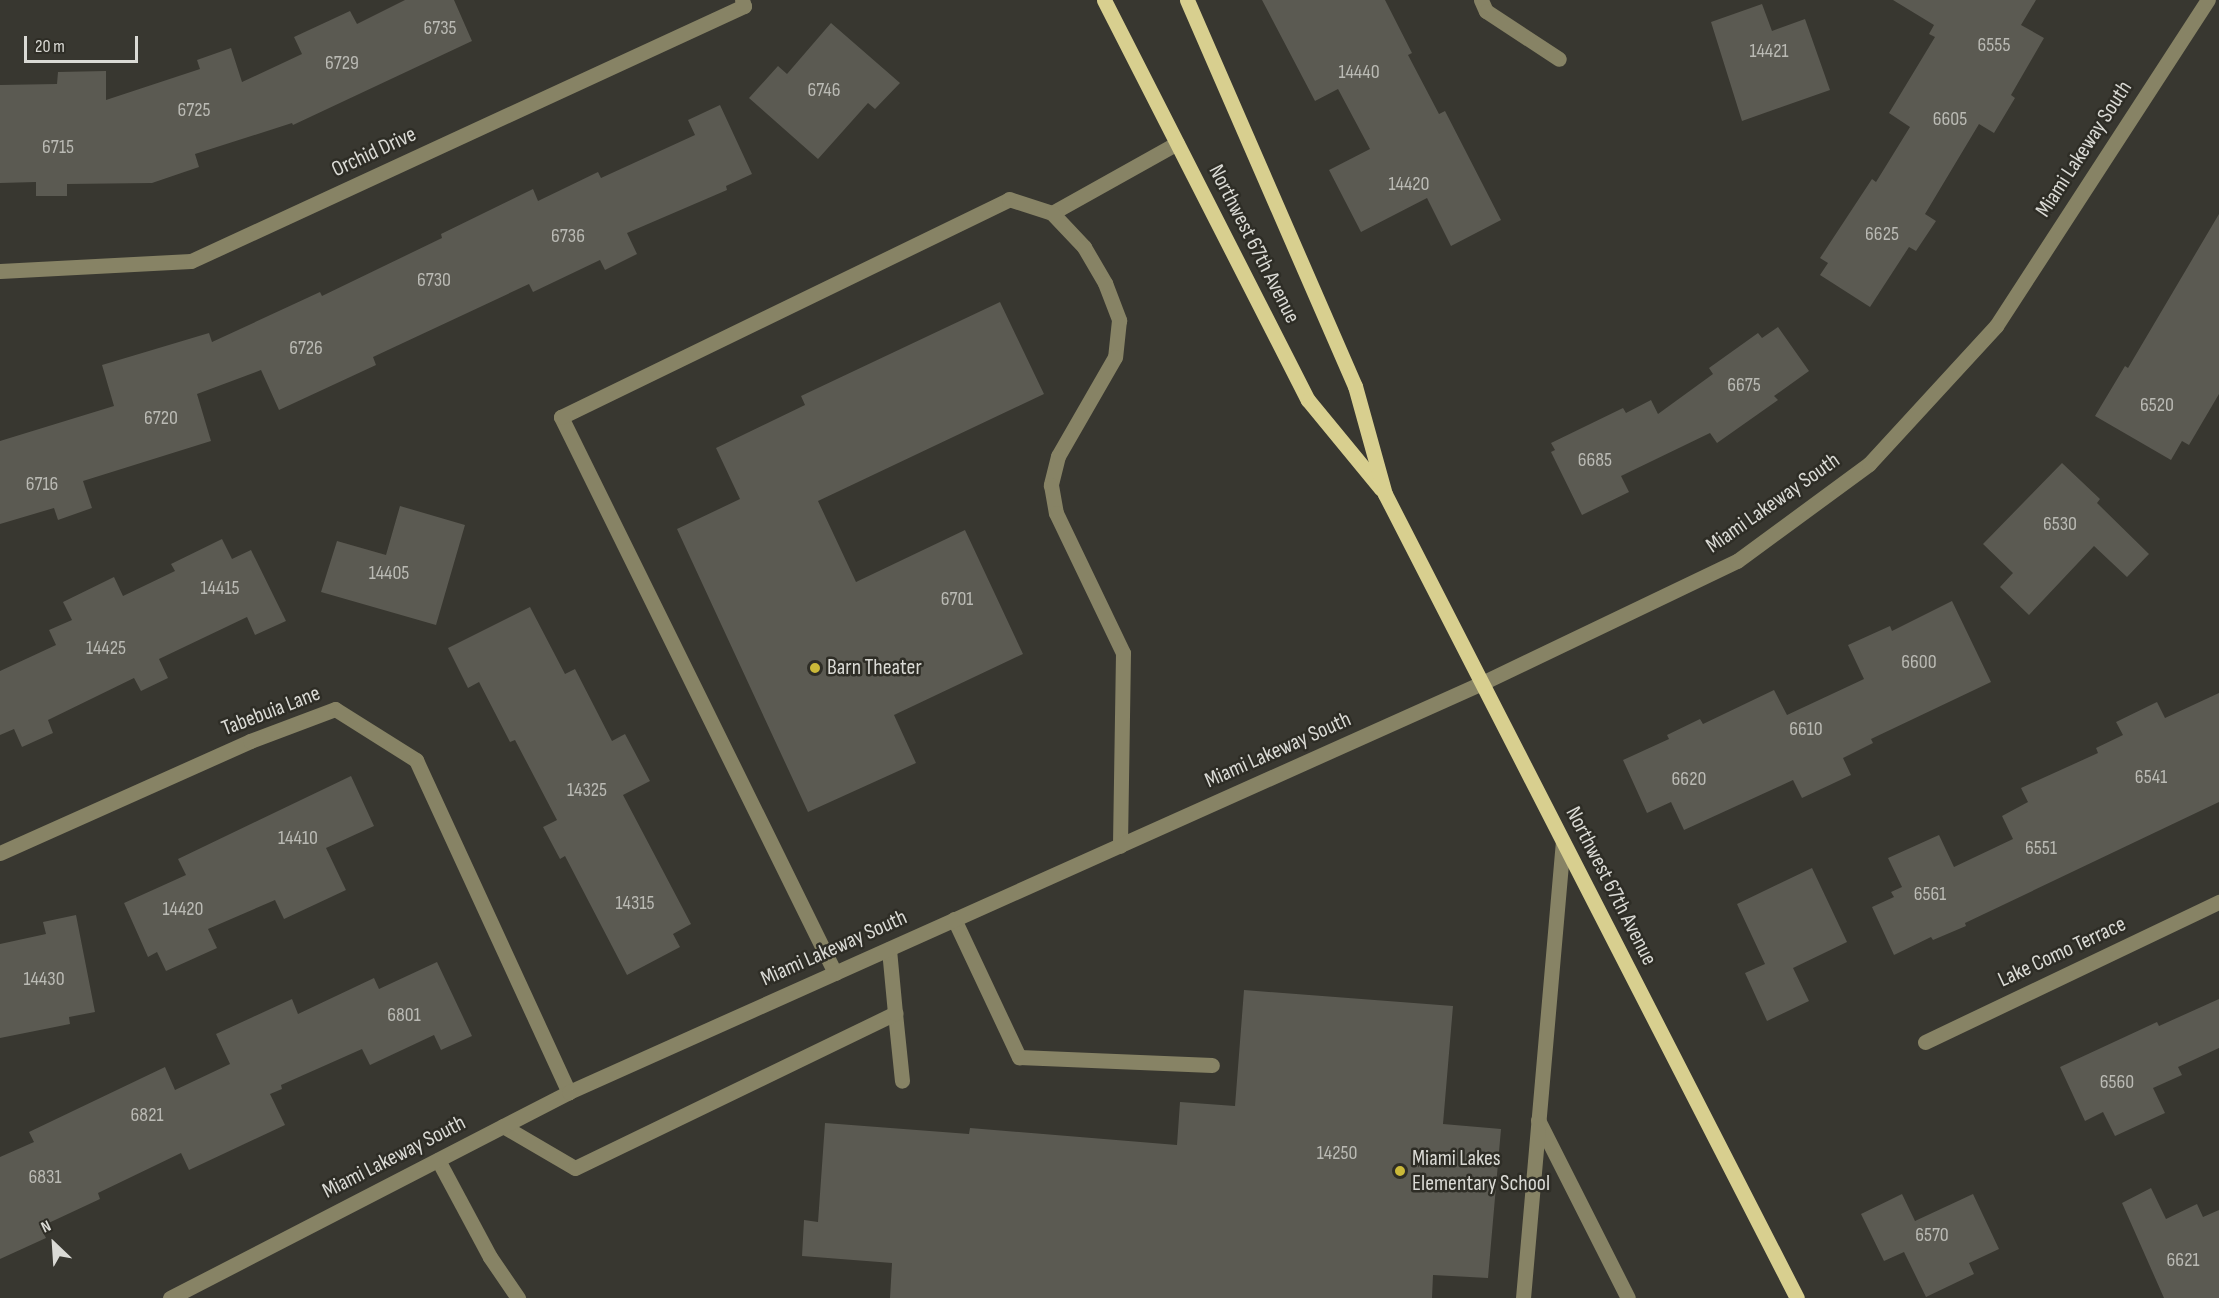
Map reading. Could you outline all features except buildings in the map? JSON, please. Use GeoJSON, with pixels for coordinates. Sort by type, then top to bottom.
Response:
{"type":"FeatureCollection","features":[{"type":"Feature","properties":{"kind":"main road","name":"Northwest 67th Avenue"},"geometry":{"type":"LineString","coordinates":[[1104,0],[1308,400],[1385,494]]}},
{"type":"Feature","properties":{"kind":"main road","name":"Northwest 67th Avenue"},"geometry":{"type":"LineString","coordinates":[[1187,0],[1355,386],[1385,494],[1797,1298]]}},
{"type":"Feature","properties":{"kind":"street","name":"Orchid Drive"},"geometry":{"type":"LineString","coordinates":[[0,272],[191,261],[744,6],[742,0]]}},
{"type":"Feature","properties":{"kind":"street"},"geometry":{"type":"LineString","coordinates":[[1481,0],[1486,11],[1559,59]]}},
{"type":"Feature","properties":{"kind":"street","name":"Miami Lakeway South"},"geometry":{"type":"LineString","coordinates":[[170,1298],[569,1092],[1482,683],[1737,561],[1869,464],[1996,326],[2208,0]]}},
{"type":"Feature","properties":{"kind":"street"},"geometry":{"type":"LineString","coordinates":[[1052,213],[1177,143]]}},
{"type":"Feature","properties":{"kind":"street"},"geometry":{"type":"LineString","coordinates":[[835,973],[561,417],[1009,199],[1052,213],[1084,247],[1105,283],[1119,320],[1115,357],[1058,456],[1051,484],[1056,513],[1124,653],[1120,846]]}},
{"type":"Feature","properties":{"kind":"street","name":"Tabebuia Lane"},"geometry":{"type":"LineString","coordinates":[[0,853],[250,741],[335,709],[416,760],[569,1092]]}},
{"type":"Feature","properties":{"kind":"street"},"geometry":{"type":"LineString","coordinates":[[1523,1298],[1563,842]]}},
{"type":"Feature","properties":{"kind":"street","name":"Lake Como Terrace"},"geometry":{"type":"LineString","coordinates":[[1925,1042],[2219,902]]}},
{"type":"Feature","properties":{"kind":"street"},"geometry":{"type":"LineString","coordinates":[[954,919],[1019,1057],[1212,1065]]}},
{"type":"Feature","properties":{"kind":"street"},"geometry":{"type":"LineString","coordinates":[[889,948],[902,1081]]}},
{"type":"Feature","properties":{"kind":"street"},"geometry":{"type":"LineString","coordinates":[[503,1126],[575,1168],[894,1013]]}},
{"type":"Feature","properties":{"kind":"street"},"geometry":{"type":"LineString","coordinates":[[1538,1120],[1628,1298]]}},
{"type":"Feature","properties":{"kind":"street"},"geometry":{"type":"LineString","coordinates":[[438,1160],[490,1257],[518,1298]]}},
{"type":"Feature","properties":{"kind":"place","name":"Barn Theater"},"geometry":{"type":"Point","coordinates":[815,668]}},
{"type":"Feature","properties":{"kind":"place","name":"Miami Lakes Elementary School"},"geometry":{"type":"Point","coordinates":[1400,1171]}}]}
